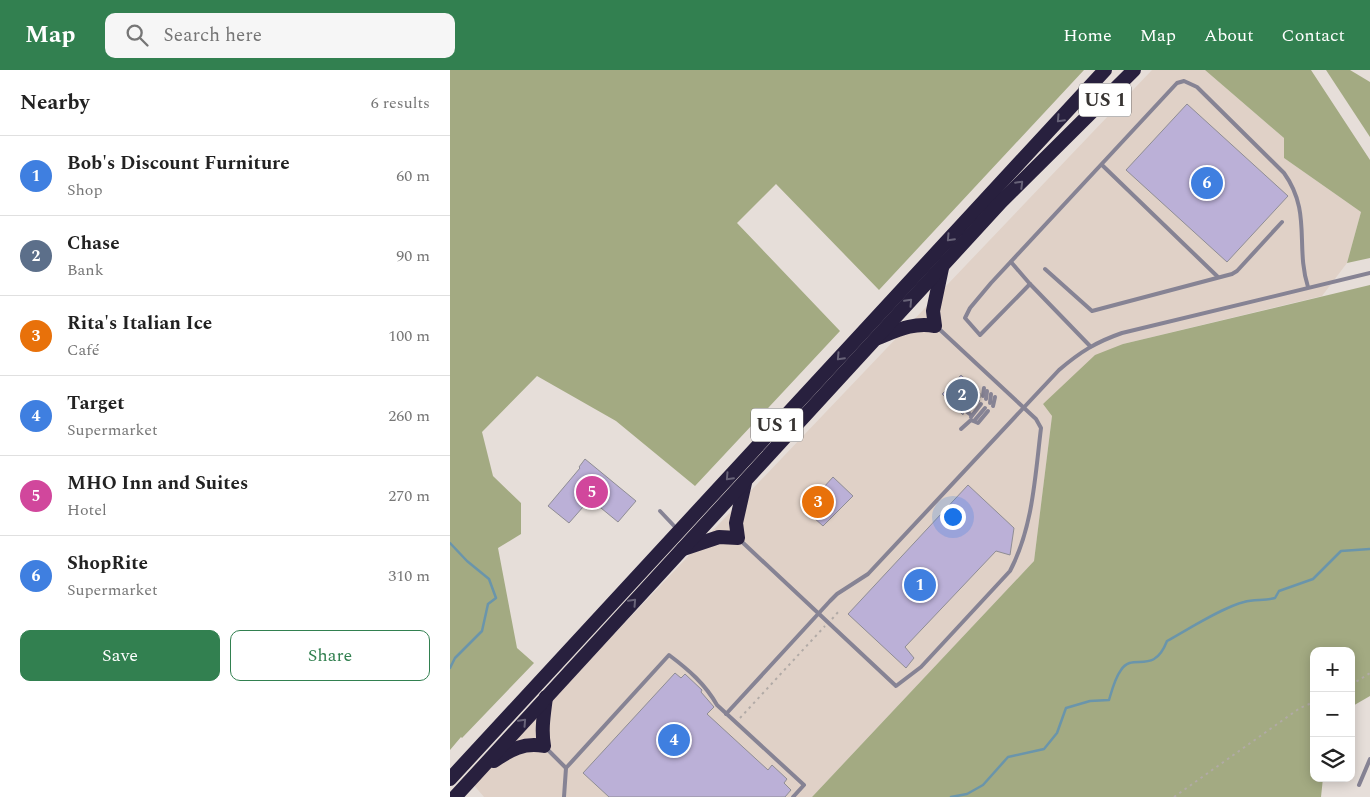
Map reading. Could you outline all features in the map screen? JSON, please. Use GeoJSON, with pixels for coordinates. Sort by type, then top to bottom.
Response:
{"type":"FeatureCollection","features":[{"type":"Feature","properties":{"kind":"highway","name":"US 1"},"geometry":{"type":"LineString","coordinates":[[450,779],[1105,70]]}},
{"type":"Feature","properties":{"kind":"highway","name":"US 1"},"geometry":{"type":"LineString","coordinates":[[456,797],[1001,202],[1134,70]]}},
{"type":"Feature","properties":{"kind":"highway"},"geometry":{"type":"LineString","coordinates":[[875,339],[911,325],[924,324],[935,326],[933,311],[942,266]]}},
{"type":"Feature","properties":{"kind":"highway"},"geometry":{"type":"LineString","coordinates":[[682,549],[719,537],[738,538],[736,523],[745,481]]}},
{"type":"Feature","properties":{"kind":"highway"},"geometry":{"type":"LineString","coordinates":[[477,773],[505,753],[524,745],[544,746],[542,724],[546,697]]}},
{"type":"Feature","properties":{"kind":"lane"},"geometry":{"type":"LineString","coordinates":[[1030,284],[980,335],[965,318],[970,308],[1011,262],[1177,83],[1184,81],[1197,87],[1284,173],[1292,184],[1302,216],[1303,272],[1308,287]]}},
{"type":"Feature","properties":{"kind":"lane"},"geometry":{"type":"LineString","coordinates":[[1102,165],[1218,278]]}},
{"type":"Feature","properties":{"kind":"lane"},"geometry":{"type":"LineString","coordinates":[[1045,269],[1092,311],[1218,278],[1237,271],[1282,222]]}},
{"type":"Feature","properties":{"kind":"lane"},"geometry":{"type":"LineString","coordinates":[[1011,262],[1090,346]]}},
{"type":"Feature","properties":{"kind":"lane"},"geometry":{"type":"LineString","coordinates":[[726,714],[837,594],[868,574],[1059,370],[1090,346],[1122,333],[1370,273]]}},
{"type":"Feature","properties":{"kind":"lane"},"geometry":{"type":"LineString","coordinates":[[738,538],[896,686],[921,667],[1010,571],[1017,557],[1030,516],[1041,428],[1036,419],[935,326]]}},
{"type":"Feature","properties":{"kind":"lane"},"geometry":{"type":"LineString","coordinates":[[984,398],[989,392],[991,405]]}},
{"type":"Feature","properties":{"kind":"lane"},"geometry":{"type":"LineString","coordinates":[[961,429],[972,419],[979,403]]}},
{"type":"Feature","properties":{"kind":"lane"},"geometry":{"type":"LineString","coordinates":[[972,419],[978,423],[987,410]]}},
{"type":"Feature","properties":{"kind":"lane"},"geometry":{"type":"LineString","coordinates":[[660,511],[679,531]]}},
{"type":"Feature","properties":{"kind":"lane"},"geometry":{"type":"LineString","coordinates":[[564,797],[566,768],[669,655],[700,681],[726,714],[804,785],[793,797]]}},
{"type":"Feature","properties":{"kind":"lane"},"geometry":{"type":"LineString","coordinates":[[544,746],[566,768]]}},
{"type":"Feature","properties":{"kind":"lane"},"geometry":{"type":"LineString","coordinates":[[1359,785],[1370,759]]}},
{"type":"Feature","properties":{"kind":"path"},"geometry":{"type":"LineString","coordinates":[[736,722],[839,611]]}},
{"type":"Feature","properties":{"kind":"path"},"geometry":{"type":"LineString","coordinates":[[1355,682],[1370,673]]}},
{"type":"Feature","properties":{"kind":"path"},"geometry":{"type":"LineString","coordinates":[[1174,797],[1300,708],[1310,704]]}},
{"type":"Feature","properties":{"kind":"shaded area"},"geometry":{"type":"Polygon","coordinates":[[[1152,70],[1205,70],[1284,138],[1284,158],[1361,212],[1347,263],[1322,296],[1123,344],[1043,404],[1052,416],[1034,561],[812,797],[484,797],[472,783],[1152,70]]]}},
{"type":"Feature","properties":{"kind":"green space"},"geometry":{"type":"Polygon","coordinates":[[[450,70],[1084,70],[879,290],[776,184],[737,223],[840,331],[695,486],[616,421],[537,376],[482,432],[493,476],[521,503],[521,534],[498,548],[517,648],[534,663],[450,750],[450,70]]]}},
{"type":"Feature","properties":{"kind":"green space"},"geometry":{"type":"Polygon","coordinates":[[[1205,70],[1311,70],[1370,160],[1370,258],[1347,263],[1361,212],[1284,158],[1284,138],[1205,70]]]}},
{"type":"Feature","properties":{"kind":"green space"},"geometry":{"type":"Polygon","coordinates":[[[1326,70],[1350,70],[1370,82],[1370,137],[1326,70]]]}},
{"type":"Feature","properties":{"kind":"green space"},"geometry":{"type":"Polygon","coordinates":[[[1370,285],[1370,696],[1355,705],[1355,647],[1310,647],[1310,782],[1323,782],[1321,797],[812,797],[1034,561],[1052,416],[1043,404],[1095,355],[1123,344],[1370,285]]]}},
{"type":"Feature","properties":{"kind":"building"},"geometry":{"type":"Polygon","coordinates":[[[1187,104],[1288,196],[1227,262],[1126,170],[1187,104]]]}},
{"type":"Feature","properties":{"kind":"building"},"geometry":{"type":"Polygon","coordinates":[[[961,375],[980,393],[980,398],[975,398],[964,409],[963,415],[942,394],[961,375]]]}},
{"type":"Feature","properties":{"kind":"building"},"geometry":{"type":"Polygon","coordinates":[[[585,459],[636,501],[618,522],[590,499],[569,523],[548,506],[580,468],[585,459]]]}},
{"type":"Feature","properties":{"kind":"building"},"geometry":{"type":"Polygon","coordinates":[[[833,477],[853,496],[823,526],[804,509],[833,477]]]}},
{"type":"Feature","properties":{"kind":"building"},"geometry":{"type":"Polygon","coordinates":[[[968,485],[1014,528],[1010,555],[996,551],[905,647],[914,658],[906,668],[848,614],[968,485]]]}},
{"type":"Feature","properties":{"kind":"building"},"geometry":{"type":"Polygon","coordinates":[[[675,673],[681,678],[685,674],[702,690],[701,692],[714,707],[707,714],[768,770],[772,765],[787,779],[784,783],[791,790],[785,797],[609,797],[583,773],[675,673]]]}},
{"type":"Feature","properties":{"kind":"waterway"},"geometry":{"type":"LineString","coordinates":[[450,543],[467,561],[489,579],[496,598],[488,604],[482,631],[455,658],[450,668]]}},
{"type":"Feature","properties":{"kind":"waterway"},"geometry":{"type":"LineString","coordinates":[[951,797],[967,794],[983,785],[1008,757],[1044,749],[1057,733],[1066,708],[1090,701],[1109,700],[1117,677],[1126,665],[1156,658],[1167,641],[1226,609],[1248,601],[1275,598],[1279,591],[1313,579],[1341,551],[1370,549]]}},
{"type":"Feature","properties":{"kind":"place","name":"ShopRite"},"geometry":{"type":"Point","coordinates":[1207,183]}},
{"type":"Feature","properties":{"kind":"place","name":"Chase"},"geometry":{"type":"Point","coordinates":[962,395]}},
{"type":"Feature","properties":{"kind":"place","name":"MHO Inn and Suites"},"geometry":{"type":"Point","coordinates":[592,492]}},
{"type":"Feature","properties":{"kind":"place","name":"Rita's Italian Ice"},"geometry":{"type":"Point","coordinates":[818,502]}},
{"type":"Feature","properties":{"kind":"place","name":"Bob's Discount Furniture"},"geometry":{"type":"Point","coordinates":[920,585]}},
{"type":"Feature","properties":{"kind":"place","name":"Target"},"geometry":{"type":"Point","coordinates":[674,740]}}]}
